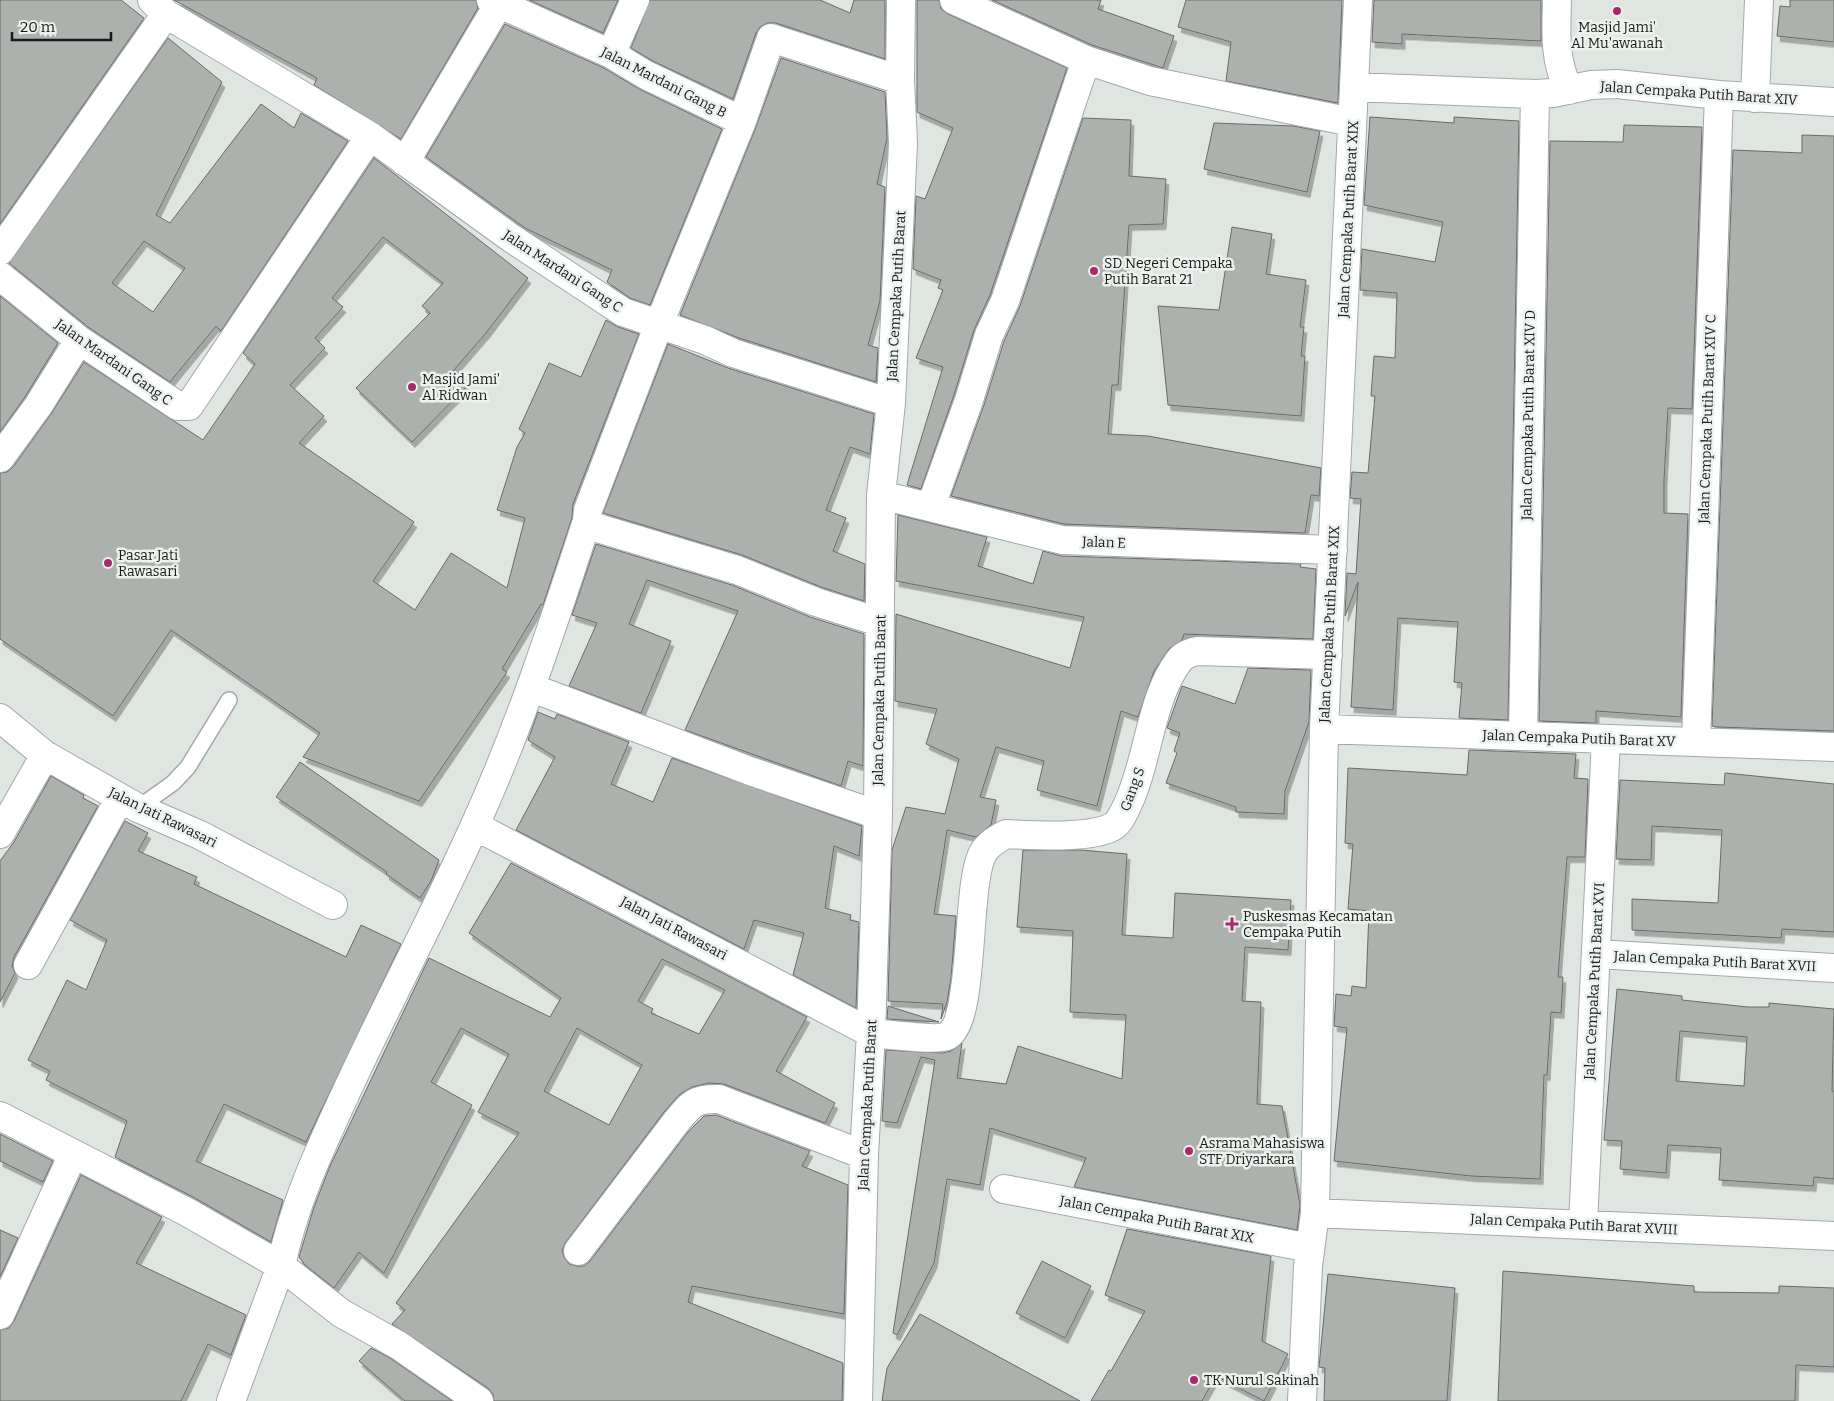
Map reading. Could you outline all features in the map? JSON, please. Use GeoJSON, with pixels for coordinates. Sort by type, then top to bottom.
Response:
{"type":"FeatureCollection","features":[{"type":"Feature","properties":{"kind":"street"},"geometry":{"type":"LineString","coordinates":[[611,54],[636,0]]}},
{"type":"Feature","properties":{"kind":"street","name":"Jalan Cempaka Putih Barat"},"geometry":{"type":"LineString","coordinates":[[858,1401],[864,1155],[871,1033],[878,815],[881,495],[891,403],[903,143],[900,80],[902,0]]}},
{"type":"Feature","properties":{"kind":"street"},"geometry":{"type":"LineString","coordinates":[[954,0],[1086,60],[1150,81],[1352,122]]}},
{"type":"Feature","properties":{"kind":"street","name":"Jalan Cempaka Putih Barat XIX"},"geometry":{"type":"LineString","coordinates":[[1302,1401],[1310,1248],[1315,1213],[1324,729],[1358,0]]}},
{"type":"Feature","properties":{"kind":"street"},"geometry":{"type":"LineString","coordinates":[[1557,0],[1556,46],[1562,76],[1569,90]]}},
{"type":"Feature","properties":{"kind":"street"},"geometry":{"type":"LineString","coordinates":[[1755,98],[1760,0]]}},
{"type":"Feature","properties":{"kind":"street"},"geometry":{"type":"LineString","coordinates":[[405,162],[495,2]]}},
{"type":"Feature","properties":{"kind":"street","name":"Jalan Mardani Gang B"},"geometry":{"type":"LineString","coordinates":[[495,2],[611,54],[646,75],[742,121],[771,38],[900,80]]}},
{"type":"Feature","properties":{"kind":"street","name":"Jalan Mardani Gang C"},"geometry":{"type":"LineString","coordinates":[[0,251],[159,7],[370,136],[511,238],[623,312],[705,340],[733,353],[891,403]]}},
{"type":"Feature","properties":{"kind":"street"},"geometry":{"type":"LineString","coordinates":[[931,506],[969,400],[989,335],[1005,301],[1086,60]]}},
{"type":"Feature","properties":{"kind":"street","name":"Jalan Cempaka Putih Barat XIV"},"geometry":{"type":"LineString","coordinates":[[1354,87],[1535,94],[1591,85],[1617,84],[1755,98],[1834,102]]}},
{"type":"Feature","properties":{"kind":"street","name":"Jalan Cempaka Putih Barat XIV D"},"geometry":{"type":"LineString","coordinates":[[1523,736],[1535,94]]}},
{"type":"Feature","properties":{"kind":"street","name":"Jalan Cempaka Putih Barat XIV C"},"geometry":{"type":"LineString","coordinates":[[1696,742],[1719,95]]}},
{"type":"Feature","properties":{"kind":"street"},"geometry":{"type":"LineString","coordinates":[[232,1401],[281,1266],[287,1238],[311,1167],[369,1041],[475,826],[532,688],[588,510],[659,324],[742,121]]}},
{"type":"Feature","properties":{"kind":"street","name":"Jalan Mardani Gang C"},"geometry":{"type":"LineString","coordinates":[[0,276],[79,340],[178,406],[189,406],[370,136]]}},
{"type":"Feature","properties":{"kind":"street"},"geometry":{"type":"LineString","coordinates":[[0,458],[38,406],[79,340]]}},
{"type":"Feature","properties":{"kind":"street","name":"Jalan E"},"geometry":{"type":"LineString","coordinates":[[881,495],[1062,540],[1333,550]]}},
{"type":"Feature","properties":{"kind":"street"},"geometry":{"type":"LineString","coordinates":[[586,521],[591,526],[737,570],[816,602],[880,622]]}},
{"type":"Feature","properties":{"kind":"street","name":"Gang S"},"geometry":{"type":"LineString","coordinates":[[871,1033],[942,1038],[953,1032],[958,1017],[970,952],[976,871],[983,852],[994,840],[1006,834],[1091,833],[1113,827],[1120,820],[1131,798],[1165,687],[1178,660],[1188,653],[1197,651],[1328,655]]}},
{"type":"Feature","properties":{"kind":"street"},"geometry":{"type":"LineString","coordinates":[[532,688],[750,771],[878,815]]}},
{"type":"Feature","properties":{"kind":"street","name":"Jalan Jati Rawasari"},"geometry":{"type":"LineString","coordinates":[[0,718],[45,754],[129,803],[200,835],[333,905]]}},
{"type":"Feature","properties":{"kind":"street","name":"Jalan Cempaka Putih Barat XV"},"geometry":{"type":"LineString","coordinates":[[1324,729],[1834,747]]}},
{"type":"Feature","properties":{"kind":"street","name":"Jalan Cempaka Putih Barat XVI"},"geometry":{"type":"LineString","coordinates":[[1583,1224],[1606,739]]}},
{"type":"Feature","properties":{"kind":"street"},"geometry":{"type":"LineString","coordinates":[[0,834],[45,754]]}},
{"type":"Feature","properties":{"kind":"street"},"geometry":{"type":"LineString","coordinates":[[28,965],[129,803]]}},
{"type":"Feature","properties":{"kind":"street","name":"Jalan Jati Rawasari"},"geometry":{"type":"LineString","coordinates":[[475,826],[871,1033]]}},
{"type":"Feature","properties":{"kind":"street","name":"Jalan Cempaka Putih Barat XVII"},"geometry":{"type":"LineString","coordinates":[[1596,954],[1834,968]]}},
{"type":"Feature","properties":{"kind":"street"},"geometry":{"type":"LineString","coordinates":[[578,1251],[676,1122],[690,1105],[702,1098],[719,1099],[864,1155]]}},
{"type":"Feature","properties":{"kind":"street"},"geometry":{"type":"LineString","coordinates":[[0,1116],[186,1212],[281,1266],[341,1313],[398,1345],[479,1401]]}},
{"type":"Feature","properties":{"kind":"street"},"geometry":{"type":"LineString","coordinates":[[0,1315],[73,1154]]}},
{"type":"Feature","properties":{"kind":"street","name":"Jalan Cempaka Putih Barat XIX"},"geometry":{"type":"LineString","coordinates":[[1004,1189],[1310,1248]]}},
{"type":"Feature","properties":{"kind":"street","name":"Jalan Cempaka Putih Barat XVIII"},"geometry":{"type":"LineString","coordinates":[[1315,1213],[1834,1236]]}},
{"type":"Feature","properties":{"kind":"lane"},"geometry":{"type":"LineString","coordinates":[[129,803],[174,783],[188,767],[229,700]]}},
{"type":"Feature","properties":{"kind":"building"},"geometry":{"type":"Polygon","coordinates":[[[0,0],[121,0],[144,18],[0,224],[0,0]]]}},
{"type":"Feature","properties":{"kind":"building"},"geometry":{"type":"Polygon","coordinates":[[[174,0],[476,0],[478,8],[401,139],[314,85],[317,78],[174,0]]]}},
{"type":"Feature","properties":{"kind":"building"},"geometry":{"type":"Polygon","coordinates":[[[529,0],[618,0],[603,33],[529,0]]]}},
{"type":"Feature","properties":{"kind":"building"},"geometry":{"type":"Polygon","coordinates":[[[650,0],[820,0],[850,13],[854,0],[885,0],[885,59],[776,23],[767,23],[760,27],[756,33],[733,99],[653,61],[631,48],[650,0]]]}},
{"type":"Feature","properties":{"kind":"building"},"geometry":{"type":"Polygon","coordinates":[[[917,0],[939,0],[941,9],[948,14],[1067,68],[990,295],[974,330],[954,395],[921,489],[907,485],[943,367],[916,358],[943,290],[938,288],[941,280],[913,269],[916,196],[925,199],[953,128],[917,112],[917,0]]]}},
{"type":"Feature","properties":{"kind":"building"},"geometry":{"type":"Polygon","coordinates":[[[992,0],[1101,0],[1098,9],[1174,36],[1163,68],[1092,45],[992,0]]]}},
{"type":"Feature","properties":{"kind":"building"},"geometry":{"type":"Polygon","coordinates":[[[1186,0],[1342,0],[1338,103],[1226,81],[1231,42],[1178,27],[1186,0]]]}},
{"type":"Feature","properties":{"kind":"building"},"geometry":{"type":"Polygon","coordinates":[[[1374,0],[1541,0],[1541,41],[1402,34],[1402,44],[1372,42],[1374,0]]]}},
{"type":"Feature","properties":{"kind":"building"},"geometry":{"type":"Polygon","coordinates":[[[1790,0],[1834,0],[1834,42],[1777,36],[1780,6],[1790,7],[1790,0]]]}},
{"type":"Feature","properties":{"kind":"building"},"geometry":{"type":"Polygon","coordinates":[[[505,24],[604,68],[639,89],[722,129],[650,305],[630,298],[607,282],[612,270],[525,228],[426,157],[505,24]]]}},
{"type":"Feature","properties":{"kind":"building"},"geometry":{"type":"Polygon","coordinates":[[[168,38],[222,82],[156,215],[170,223],[261,104],[294,128],[301,113],[348,141],[221,331],[216,326],[170,382],[88,327],[9,263],[168,38]],[[144,241],[112,283],[153,312],[185,268],[144,241]]]}},
{"type":"Feature","properties":{"kind":"building"},"geometry":{"type":"Polygon","coordinates":[[[781,58],[885,92],[887,138],[877,184],[885,187],[880,301],[868,345],[878,348],[876,382],[739,338],[680,315],[756,127],[781,58]]]}},
{"type":"Feature","properties":{"kind":"building"},"geometry":{"type":"Polygon","coordinates":[[[1370,117],[1454,123],[1454,117],[1519,121],[1508,720],[1459,718],[1462,683],[1454,682],[1458,622],[1398,618],[1393,710],[1351,707],[1358,582],[1345,616],[1347,573],[1356,574],[1361,499],[1350,498],[1352,472],[1368,473],[1375,396],[1371,396],[1374,356],[1395,358],[1397,293],[1360,290],[1362,249],[1435,262],[1443,222],[1364,205],[1370,117]]]}},
{"type":"Feature","properties":{"kind":"building"},"geometry":{"type":"Polygon","coordinates":[[[1083,118],[1131,120],[1129,176],[1166,179],[1163,224],[1129,225],[1118,385],[1112,385],[1108,434],[1148,436],[1321,468],[1319,496],[1311,495],[1305,533],[1064,524],[951,496],[984,405],[1004,341],[1020,306],[1083,118]]]}},
{"type":"Feature","properties":{"kind":"building"},"geometry":{"type":"Polygon","coordinates":[[[1214,123],[1293,126],[1320,131],[1307,192],[1204,169],[1214,123]]]}},
{"type":"Feature","properties":{"kind":"building"},"geometry":{"type":"Polygon","coordinates":[[[1624,125],[1702,127],[1692,409],[1668,408],[1664,480],[1664,513],[1688,514],[1681,717],[1596,711],[1596,723],[1539,721],[1550,141],[1623,142],[1624,125]]]}},
{"type":"Feature","properties":{"kind":"building"},"geometry":{"type":"Polygon","coordinates":[[[1802,135],[1834,136],[1834,731],[1718,727],[1712,726],[1733,150],[1802,153],[1802,135]]]}},
{"type":"Feature","properties":{"kind":"building"},"geometry":{"type":"Polygon","coordinates":[[[374,158],[528,278],[486,333],[453,371],[467,386],[412,442],[356,388],[430,313],[422,306],[443,283],[383,237],[332,298],[343,307],[315,338],[325,348],[290,385],[324,416],[299,443],[414,522],[373,581],[415,610],[451,553],[507,588],[525,518],[497,510],[517,447],[525,433],[519,429],[549,363],[581,377],[606,320],[618,327],[639,334],[573,504],[572,518],[543,605],[541,604],[502,669],[507,672],[419,801],[303,757],[320,733],[171,630],[113,716],[0,639],[0,473],[7,472],[13,467],[51,414],[84,362],[203,440],[255,364],[243,353],[374,158]]]}},
{"type":"Feature","properties":{"kind":"building"},"geometry":{"type":"Polygon","coordinates":[[[1232,227],[1272,234],[1266,274],[1306,280],[1300,327],[1304,327],[1301,356],[1305,356],[1301,416],[1168,405],[1158,306],[1219,310],[1232,227]]]}},
{"type":"Feature","properties":{"kind":"building"},"geometry":{"type":"Polygon","coordinates":[[[0,296],[58,343],[25,397],[0,432],[0,296]]]}},
{"type":"Feature","properties":{"kind":"building"},"geometry":{"type":"Polygon","coordinates":[[[668,344],[728,368],[874,414],[870,454],[850,447],[826,510],[846,518],[833,551],[865,564],[864,601],[821,587],[742,555],[603,513],[668,344]]]}},
{"type":"Feature","properties":{"kind":"building"},"geometry":{"type":"Polygon","coordinates":[[[898,515],[987,537],[978,566],[1033,584],[1043,551],[1061,556],[1301,564],[1300,567],[1316,569],[1313,639],[1184,634],[1182,640],[1169,649],[1154,671],[1138,717],[1121,711],[1097,806],[1037,790],[1044,761],[996,747],[980,797],[996,800],[991,825],[976,837],[947,830],[934,914],[956,916],[951,978],[947,1002],[941,1019],[943,1004],[888,1001],[892,850],[906,807],[945,814],[959,759],[926,744],[937,709],[895,701],[896,614],[1070,668],[1084,617],[896,581],[898,515]]]}},
{"type":"Feature","properties":{"kind":"building"},"geometry":{"type":"Polygon","coordinates":[[[596,544],[732,585],[810,617],[864,634],[863,766],[848,761],[841,786],[685,730],[738,611],[647,580],[629,624],[671,641],[641,713],[569,686],[597,623],[572,615],[596,544]]]}},
{"type":"Feature","properties":{"kind":"building"},"geometry":{"type":"Polygon","coordinates":[[[1248,668],[1311,670],[1309,722],[1285,791],[1284,814],[1236,812],[1236,807],[1166,783],[1177,753],[1174,751],[1180,733],[1167,728],[1182,686],[1235,704],[1248,668]]]}},
{"type":"Feature","properties":{"kind":"building"},"geometry":{"type":"Polygon","coordinates":[[[538,712],[555,719],[557,714],[629,742],[611,784],[653,802],[672,758],[862,826],[859,856],[834,846],[825,908],[851,915],[850,920],[859,922],[856,1008],[793,975],[804,933],[754,920],[744,949],[516,830],[555,757],[528,740],[538,712]]]}},
{"type":"Feature","properties":{"kind":"building"},"geometry":{"type":"Polygon","coordinates":[[[1469,750],[1576,754],[1574,778],[1588,779],[1585,857],[1567,857],[1558,977],[1563,977],[1561,1013],[1551,1012],[1547,1075],[1544,1075],[1540,1179],[1471,1176],[1334,1161],[1347,1028],[1334,1026],[1336,994],[1351,996],[1352,986],[1366,988],[1369,911],[1348,909],[1353,844],[1345,843],[1348,768],[1467,775],[1469,750]]]}},
{"type":"Feature","properties":{"kind":"building"},"geometry":{"type":"Polygon","coordinates":[[[300,762],[439,860],[431,881],[420,898],[386,874],[387,872],[276,797],[300,762]]]}},
{"type":"Feature","properties":{"kind":"building"},"geometry":{"type":"Polygon","coordinates":[[[1725,773],[1834,784],[1834,932],[1782,929],[1781,938],[1632,930],[1632,899],[1718,903],[1722,830],[1652,826],[1651,860],[1616,859],[1620,780],[1724,785],[1725,773]]]}},
{"type":"Feature","properties":{"kind":"building"},"geometry":{"type":"Polygon","coordinates":[[[51,776],[84,795],[83,798],[98,806],[14,957],[12,966],[15,973],[0,1002],[0,861],[14,842],[51,776]]]}},
{"type":"Feature","properties":{"kind":"building"},"geometry":{"type":"Polygon","coordinates":[[[125,821],[148,833],[138,851],[197,877],[194,884],[346,957],[361,925],[401,944],[306,1142],[224,1104],[196,1161],[283,1200],[271,1242],[195,1198],[115,1157],[127,1121],[46,1080],[50,1071],[28,1060],[67,980],[86,990],[107,940],[70,920],[125,821]]]}},
{"type":"Feature","properties":{"kind":"building"},"geometry":{"type":"Polygon","coordinates":[[[1023,850],[1081,850],[1127,854],[1122,935],[1173,938],[1175,893],[1291,900],[1288,950],[1245,947],[1242,1001],[1261,1002],[1257,1104],[1282,1106],[1300,1205],[1297,1230],[1074,1187],[1086,1158],[990,1128],[980,1185],[947,1179],[934,1263],[897,1335],[893,1333],[935,1060],[921,1057],[897,1123],[882,1121],[886,1050],[943,1053],[951,1051],[962,1043],[957,1078],[1006,1084],[1018,1046],[1122,1079],[1126,1015],[1070,1012],[1073,931],[1017,927],[1023,850]]]}},
{"type":"Feature","properties":{"kind":"building"},"geometry":{"type":"Polygon","coordinates":[[[511,863],[807,1017],[776,1071],[835,1103],[825,1123],[724,1084],[709,1083],[692,1087],[679,1095],[664,1112],[566,1242],[562,1250],[569,1264],[584,1266],[590,1261],[688,1132],[704,1116],[716,1115],[810,1151],[802,1166],[848,1185],[844,1314],[692,1286],[688,1302],[843,1363],[842,1401],[494,1401],[493,1394],[488,1388],[392,1324],[405,1310],[396,1303],[519,1133],[478,1112],[509,1054],[461,1028],[431,1082],[472,1105],[384,1273],[359,1252],[334,1288],[305,1265],[299,1257],[314,1207],[330,1166],[429,958],[550,1017],[561,998],[469,933],[511,863]],[[662,959],[638,1001],[653,1009],[651,1013],[699,1034],[725,990],[662,959]],[[577,1028],[544,1091],[609,1125],[642,1065],[577,1028]]]}},
{"type":"Feature","properties":{"kind":"building"},"geometry":{"type":"Polygon","coordinates":[[[1617,989],[1682,996],[1682,1000],[1748,1007],[1769,1007],[1769,1003],[1834,1009],[1832,1091],[1834,1091],[1834,1179],[1814,1177],[1813,1186],[1719,1180],[1721,1148],[1668,1145],[1666,1173],[1620,1169],[1622,1141],[1604,1140],[1617,989]],[[1680,1031],[1676,1081],[1744,1086],[1747,1037],[1680,1031]]]}},
{"type":"Feature","properties":{"kind":"building"},"geometry":{"type":"Polygon","coordinates":[[[888,1006],[939,1022],[887,1019],[888,1006]]]}},
{"type":"Feature","properties":{"kind":"building"},"geometry":{"type":"Polygon","coordinates":[[[0,1134],[53,1161],[43,1182],[0,1161],[0,1134]]]}},
{"type":"Feature","properties":{"kind":"building"},"geometry":{"type":"Polygon","coordinates":[[[81,1175],[162,1217],[136,1263],[246,1315],[231,1355],[208,1344],[181,1401],[0,1401],[0,1330],[9,1328],[14,1321],[81,1175]]]}},
{"type":"Feature","properties":{"kind":"building"},"geometry":{"type":"Polygon","coordinates":[[[1127,1229],[1271,1256],[1262,1341],[1288,1354],[1264,1401],[1216,1376],[1202,1401],[1091,1401],[1109,1370],[1111,1371],[1145,1311],[1105,1295],[1127,1229]]]}},
{"type":"Feature","properties":{"kind":"building"},"geometry":{"type":"Polygon","coordinates":[[[0,1230],[18,1238],[0,1277],[0,1230]]]}},
{"type":"Feature","properties":{"kind":"building"},"geometry":{"type":"Polygon","coordinates":[[[1042,1261],[1091,1286],[1065,1338],[1016,1313],[1042,1261]]]}},
{"type":"Feature","properties":{"kind":"building"},"geometry":{"type":"Polygon","coordinates":[[[1503,1271],[1694,1286],[1694,1292],[1779,1293],[1779,1286],[1834,1288],[1834,1367],[1796,1365],[1795,1401],[1498,1401],[1503,1271]]]}},
{"type":"Feature","properties":{"kind":"building"},"geometry":{"type":"Polygon","coordinates":[[[1328,1274],[1455,1288],[1447,1401],[1324,1401],[1325,1368],[1319,1367],[1328,1274]]]}},
{"type":"Feature","properties":{"kind":"building"},"geometry":{"type":"Polygon","coordinates":[[[920,1314],[1080,1401],[882,1401],[887,1368],[920,1314]]]}},
{"type":"Feature","properties":{"kind":"building"},"geometry":{"type":"Polygon","coordinates":[[[371,1348],[390,1358],[452,1401],[405,1401],[359,1361],[371,1348]]]}},
{"type":"Feature","properties":{"kind":"place","name":"Masjid Jami' Al Mu'awanah"},"geometry":{"type":"Point","coordinates":[1617,11]}},
{"type":"Feature","properties":{"kind":"place","name":"SD Negeri Cempaka Putih Barat 21"},"geometry":{"type":"Point","coordinates":[1094,271]}},
{"type":"Feature","properties":{"kind":"place","name":"Masjid Jami' Al Ridwan"},"geometry":{"type":"Point","coordinates":[412,387]}},
{"type":"Feature","properties":{"kind":"place","name":"Pasar Jati Rawasari"},"geometry":{"type":"Point","coordinates":[108,563]}},
{"type":"Feature","properties":{"kind":"place","name":"Puskesmas Kecamatan Cempaka Putih"},"geometry":{"type":"Point","coordinates":[1232,924]}},
{"type":"Feature","properties":{"kind":"place","name":"Asrama Mahasiswa STF Driyarkara"},"geometry":{"type":"Point","coordinates":[1189,1151]}},
{"type":"Feature","properties":{"kind":"place","name":"TK Nurul Sakinah"},"geometry":{"type":"Point","coordinates":[1194,1380]}}]}
